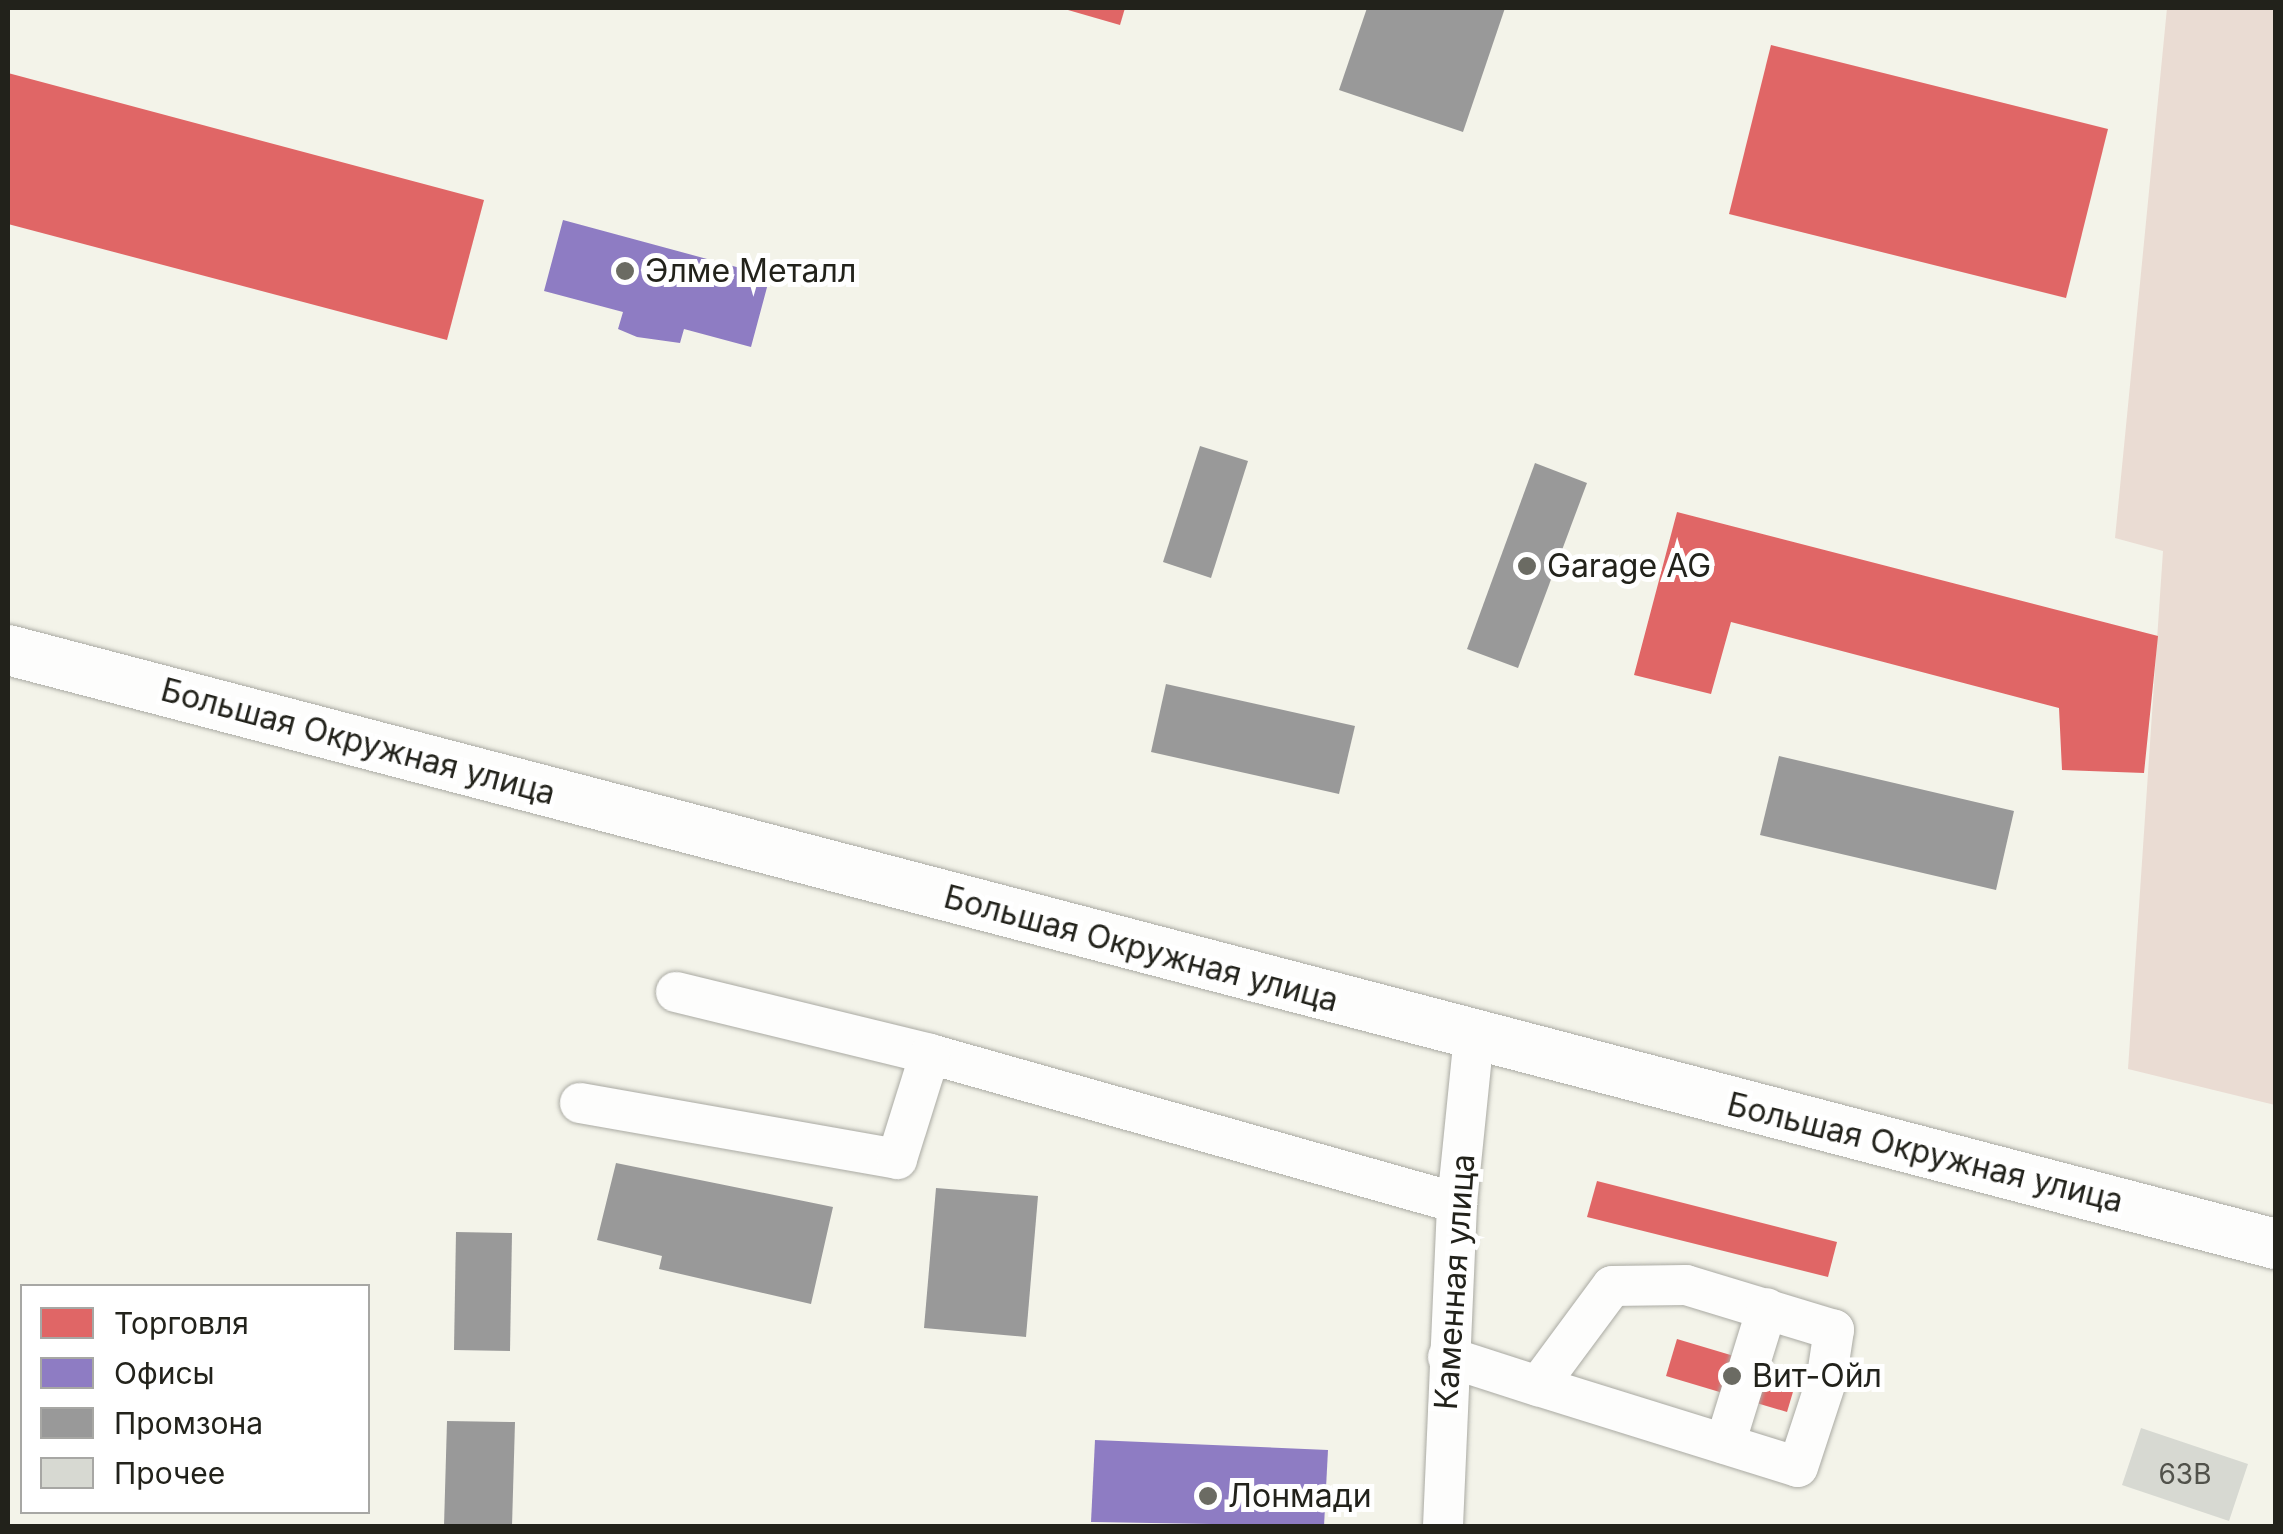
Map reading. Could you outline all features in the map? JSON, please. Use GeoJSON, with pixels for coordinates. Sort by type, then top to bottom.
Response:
{"type":"FeatureCollection","features":[{"type":"Feature","properties":{"kind":"main road","name":"Большая Окружная улица"},"geometry":{"type":"LineString","coordinates":[[8,650],[2276,1244]]}},
{"type":"Feature","properties":{"kind":"street"},"geometry":{"type":"LineString","coordinates":[[676,992],[930,1054],[1458,1203]]}},
{"type":"Feature","properties":{"kind":"street","name":"Каменная улица"},"geometry":{"type":"LineString","coordinates":[[1443,1526],[1448,1357],[1474,1037]]}},
{"type":"Feature","properties":{"kind":"street"},"geometry":{"type":"LineString","coordinates":[[580,1102],[896,1159],[930,1054]]}},
{"type":"Feature","properties":{"kind":"street"},"geometry":{"type":"LineString","coordinates":[[1448,1357],[1538,1386],[1798,1467],[1820,1399],[1834,1330],[1686,1285],[1612,1286],[1538,1386]]}},
{"type":"Feature","properties":{"kind":"street"},"geometry":{"type":"LineString","coordinates":[[1725,1444],[1767,1308]]}},
{"type":"Feature","properties":{"kind":"shaded area"},"geometry":{"type":"Polygon","coordinates":[[[2167,8],[2275,8],[2275,1105],[2128,1069],[2163,551],[2115,538],[2167,8]]]}},
{"type":"Feature","properties":{"kind":"building: Торговля"},"geometry":{"type":"Polygon","coordinates":[[[1061,8],[1125,8],[1120,25],[1061,8]]]}},
{"type":"Feature","properties":{"kind":"building: Торговля"},"geometry":{"type":"Polygon","coordinates":[[[1771,45],[2108,129],[2066,298],[1729,214],[1771,45]]]}},
{"type":"Feature","properties":{"kind":"building: Торговля"},"geometry":{"type":"Polygon","coordinates":[[[8,73],[484,200],[447,340],[8,224],[8,73]]]}},
{"type":"Feature","properties":{"kind":"building: Торговля"},"geometry":{"type":"Polygon","coordinates":[[[1677,512],[2158,636],[2144,773],[2062,770],[2059,708],[1731,622],[1711,694],[1634,675],[1677,512]]]}},
{"type":"Feature","properties":{"kind":"building: Торговля"},"geometry":{"type":"Polygon","coordinates":[[[1597,1181],[1837,1242],[1828,1277],[1587,1217],[1597,1181]]]}},
{"type":"Feature","properties":{"kind":"building: Торговля","name":"Вит-Ойл"},"geometry":{"type":"Polygon","coordinates":[[[1677,1339],[1798,1375],[1787,1412],[1666,1376],[1677,1339]]]}},
{"type":"Feature","properties":{"kind":"building: Офисы"},"geometry":{"type":"Polygon","coordinates":[[[563,220],[770,276],[751,347],[684,329],[680,343],[637,337],[618,329],[623,312],[544,291],[563,220]]]}},
{"type":"Feature","properties":{"kind":"building: Офисы"},"geometry":{"type":"Polygon","coordinates":[[[1095,1440],[1328,1450],[1324,1526],[1091,1522],[1095,1440]]]}},
{"type":"Feature","properties":{"kind":"building: Промзона"},"geometry":{"type":"Polygon","coordinates":[[[1367,8],[1505,8],[1463,132],[1339,90],[1367,8]]]}},
{"type":"Feature","properties":{"kind":"building: Промзона"},"geometry":{"type":"Polygon","coordinates":[[[1200,446],[1248,461],[1211,578],[1163,562],[1200,446]]]}},
{"type":"Feature","properties":{"kind":"building: Промзона","name":"Garage AG"},"geometry":{"type":"Polygon","coordinates":[[[1535,463],[1587,483],[1518,668],[1467,649],[1535,463]]]}},
{"type":"Feature","properties":{"kind":"building: Промзона"},"geometry":{"type":"Polygon","coordinates":[[[1166,684],[1355,726],[1339,794],[1151,752],[1166,684]]]}},
{"type":"Feature","properties":{"kind":"building: Промзона"},"geometry":{"type":"Polygon","coordinates":[[[1779,756],[2014,811],[1996,890],[1760,835],[1779,756]]]}},
{"type":"Feature","properties":{"kind":"building: Промзона"},"geometry":{"type":"Polygon","coordinates":[[[616,1163],[833,1207],[811,1304],[659,1269],[662,1256],[597,1240],[616,1163]]]}},
{"type":"Feature","properties":{"kind":"building: Промзона"},"geometry":{"type":"Polygon","coordinates":[[[936,1188],[1038,1196],[1026,1337],[924,1328],[936,1188]]]}},
{"type":"Feature","properties":{"kind":"building: Промзона"},"geometry":{"type":"Polygon","coordinates":[[[456,1232],[512,1233],[510,1351],[454,1350],[456,1232]]]}},
{"type":"Feature","properties":{"kind":"building: Промзона"},"geometry":{"type":"Polygon","coordinates":[[[447,1421],[515,1422],[512,1526],[444,1526],[447,1421]]]}},
{"type":"Feature","properties":{"kind":"building: Прочее"},"geometry":{"type":"Polygon","coordinates":[[[2141,1428],[2248,1464],[2229,1521],[2122,1485],[2141,1428]]]}},
{"type":"Feature","properties":{"kind":"place","name":"Элме Металл"},"geometry":{"type":"Point","coordinates":[625,271]}},
{"type":"Feature","properties":{"kind":"place","name":"Garage AG"},"geometry":{"type":"Point","coordinates":[1527,566]}},
{"type":"Feature","properties":{"kind":"place","name":"Вит-Ойл"},"geometry":{"type":"Point","coordinates":[1732,1376]}},
{"type":"Feature","properties":{"kind":"place","name":"Лонмади"},"geometry":{"type":"Point","coordinates":[1208,1496]}}]}
